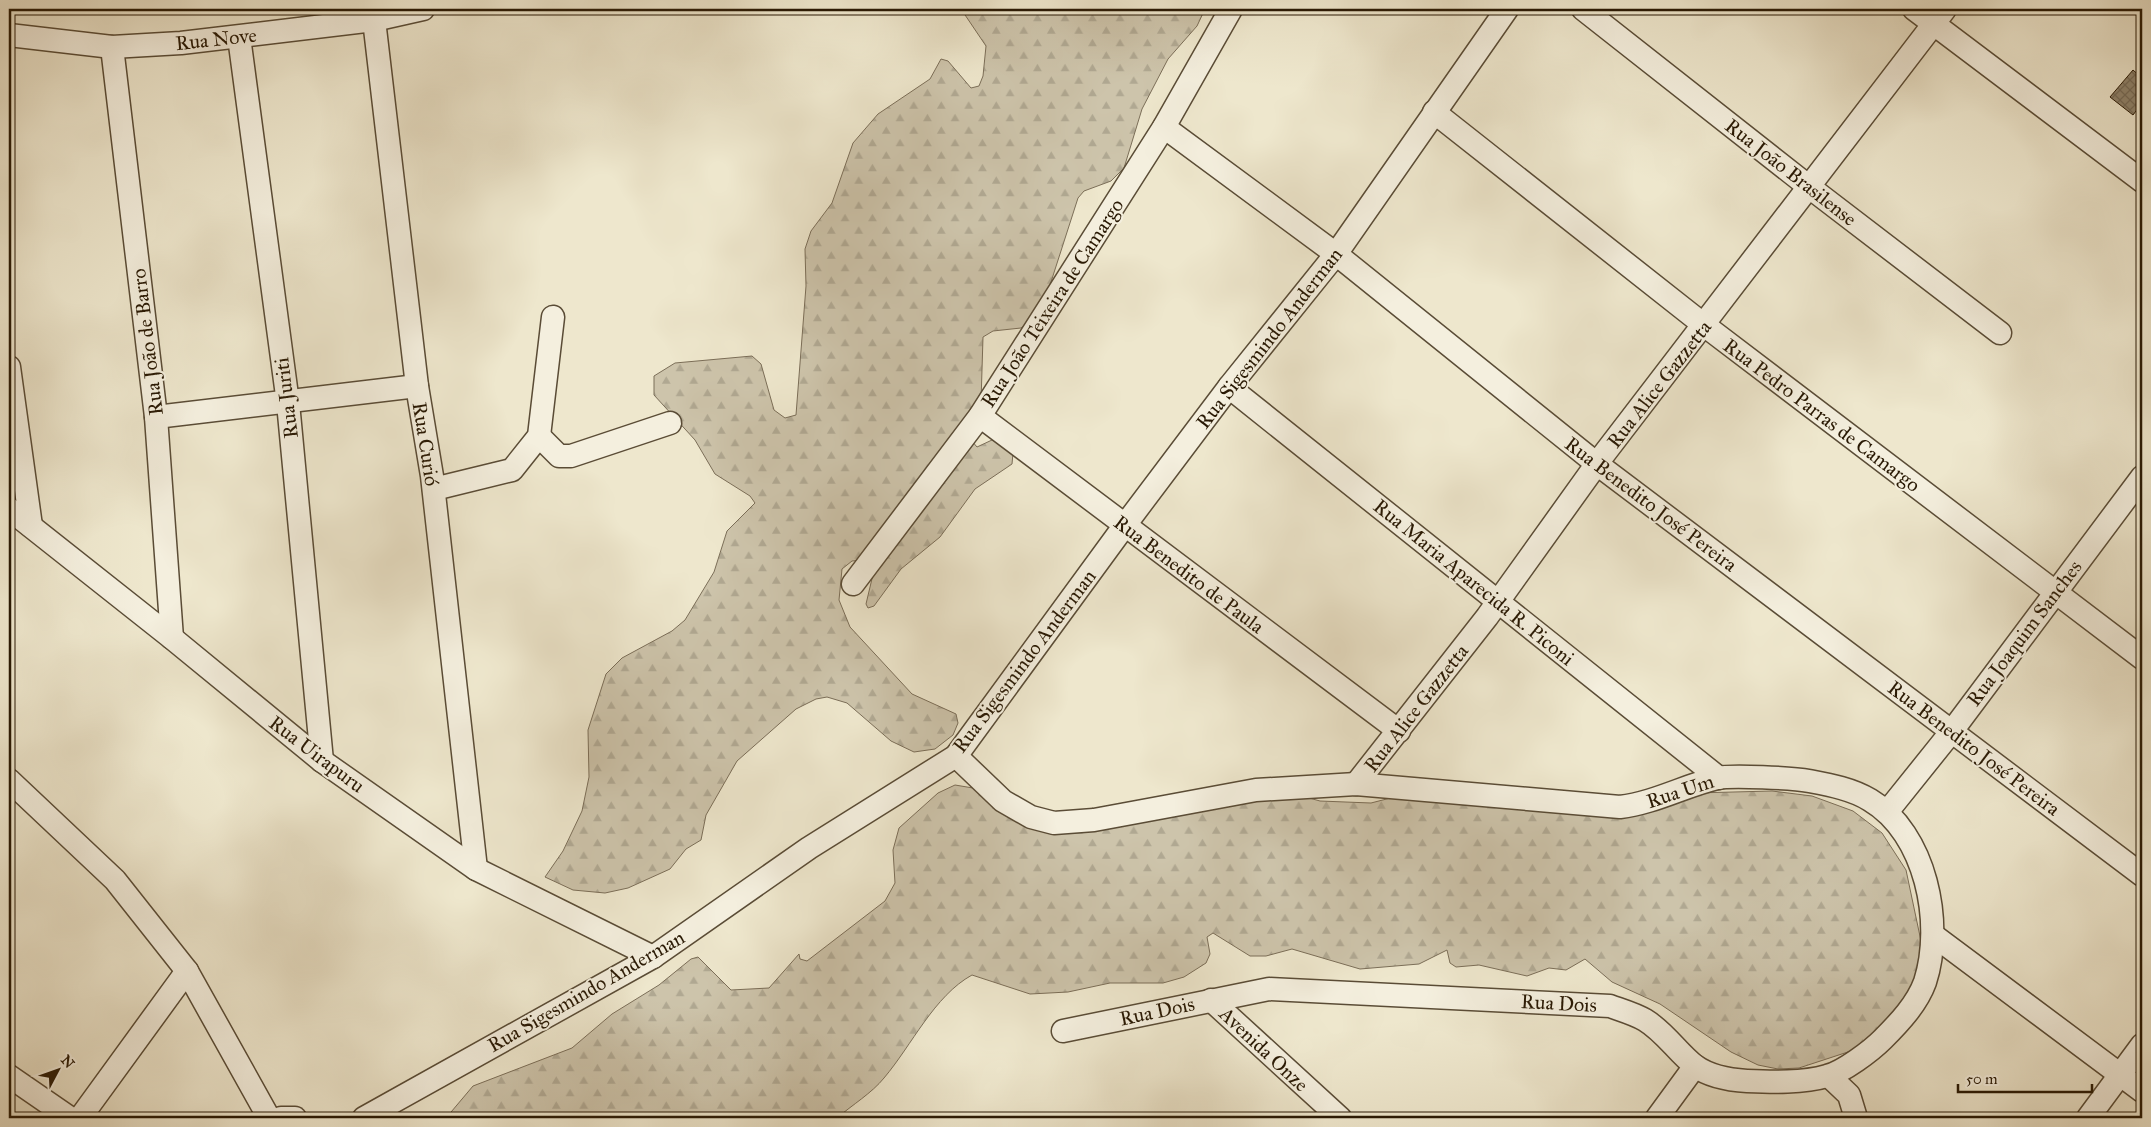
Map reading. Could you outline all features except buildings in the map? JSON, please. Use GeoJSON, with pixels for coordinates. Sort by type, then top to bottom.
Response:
{"type":"FeatureCollection","features":[{"type":"Feature","properties":{"kind":"street","name":"Rua Nove"},"geometry":{"type":"LineString","coordinates":[[9,35],[112,47],[239,37],[374,20],[423,9]]}},
{"type":"Feature","properties":{"kind":"street","name":"Rua João Teixeira de Camargo"},"geometry":{"type":"LineString","coordinates":[[853,584],[980,416],[1164,127],[1231,9]]}},
{"type":"Feature","properties":{"kind":"street","name":"Rua Sigesmindo Anderman"},"geometry":{"type":"LineString","coordinates":[[364,1118],[653,957],[809,848],[956,756],[1125,525],[1229,387],[1336,254],[1507,9]]}},
{"type":"Feature","properties":{"kind":"street","name":"Rua João Brasilense"},"geometry":{"type":"LineString","coordinates":[[1583,9],[1808,186],[2000,333]]}},
{"type":"Feature","properties":{"kind":"street"},"geometry":{"type":"LineString","coordinates":[[1914,9],[1940,16],[2142,181]]}},
{"type":"Feature","properties":{"kind":"street","name":"Rua Alice Gazzetta"},"geometry":{"type":"LineString","coordinates":[[1356,784],[1498,602],[1597,464],[1940,16]]}},
{"type":"Feature","properties":{"kind":"street","name":"Rua Curió"},"geometry":{"type":"LineString","coordinates":[[374,20],[417,386],[434,490],[476,869]]}},
{"type":"Feature","properties":{"kind":"street","name":"Rua Juriti"},"geometry":{"type":"LineString","coordinates":[[239,37],[288,403],[322,761]]}},
{"type":"Feature","properties":{"kind":"street","name":"Rua João de Barro"},"geometry":{"type":"LineString","coordinates":[[112,47],[156,418],[172,638]]}},
{"type":"Feature","properties":{"kind":"street","name":"Rua Pedro Parras de Camargo"},"geometry":{"type":"LineString","coordinates":[[1434,112],[1704,325],[2142,658]]}},
{"type":"Feature","properties":{"kind":"street","name":"Rua Benedito José Pereira"},"geometry":{"type":"LineString","coordinates":[[1164,127],[1336,254],[1597,464],[1952,730],[2142,876]]}},
{"type":"Feature","properties":{"kind":"street"},"geometry":{"type":"LineString","coordinates":[[434,490],[512,470],[539,436],[553,317]]}},
{"type":"Feature","properties":{"kind":"street"},"geometry":{"type":"LineString","coordinates":[[9,367],[31,526]]}},
{"type":"Feature","properties":{"kind":"street"},"geometry":{"type":"LineString","coordinates":[[156,418],[417,386]]}},
{"type":"Feature","properties":{"kind":"street","name":"Rua Maria Aparecida R. Piconi"},"geometry":{"type":"LineString","coordinates":[[1229,387],[1718,778]]}},
{"type":"Feature","properties":{"kind":"street","name":"Rua Benedito de Paula"},"geometry":{"type":"LineString","coordinates":[[980,416],[1399,731]]}},
{"type":"Feature","properties":{"kind":"street"},"geometry":{"type":"LineString","coordinates":[[539,436],[559,456],[571,456],[670,423]]}},
{"type":"Feature","properties":{"kind":"street","name":"Rua Joaquim Sanches"},"geometry":{"type":"LineString","coordinates":[[1886,812],[1952,730],[2142,477]]}},
{"type":"Feature","properties":{"kind":"street","name":"Rua Uirapuru"},"geometry":{"type":"LineString","coordinates":[[9,509],[172,638],[322,761],[476,869],[653,957]]}},
{"type":"Feature","properties":{"kind":"street","name":"Rua Um"},"geometry":{"type":"LineString","coordinates":[[956,756],[1003,801],[1031,817],[1054,822],[1094,820],[1256,790],[1356,784],[1620,807],[1638,805],[1718,778],[1807,781],[1851,791],[1870,800],[1886,812],[1911,844],[1925,877],[1932,912]]}},
{"type":"Feature","properties":{"kind":"street"},"geometry":{"type":"LineString","coordinates":[[9,780],[115,880],[187,971],[269,1118]]}},
{"type":"Feature","properties":{"kind":"street","name":"Rua Dois"},"geometry":{"type":"LineString","coordinates":[[1063,1031],[1269,989],[1610,1006],[1645,1020],[1668,1038],[1696,1066],[1720,1077],[1746,1081],[1792,1081],[1829,1076],[1870,1052],[1902,1021],[1924,984],[1931,957],[1932,912]]}},
{"type":"Feature","properties":{"kind":"street"},"geometry":{"type":"LineString","coordinates":[[1932,935],[2142,1091]]}},
{"type":"Feature","properties":{"kind":"street"},"geometry":{"type":"LineString","coordinates":[[80,1118],[187,971]]}},
{"type":"Feature","properties":{"kind":"street","name":"Avenida Onze"},"geometry":{"type":"LineString","coordinates":[[1211,1000],[1340,1118]]}},
{"type":"Feature","properties":{"kind":"street"},"geometry":{"type":"LineString","coordinates":[[2088,1118],[2142,1046]]}},
{"type":"Feature","properties":{"kind":"street"},"geometry":{"type":"LineString","coordinates":[[1657,1118],[1696,1066]]}},
{"type":"Feature","properties":{"kind":"street"},"geometry":{"type":"LineString","coordinates":[[9,1076],[70,1118]]}},
{"type":"Feature","properties":{"kind":"street"},"geometry":{"type":"LineString","coordinates":[[1829,1076],[1849,1095],[1856,1118]]}},
{"type":"Feature","properties":{"kind":"street"},"geometry":{"type":"LineString","coordinates":[[281,1118],[296,1118]]}},
{"type":"Feature","properties":{"kind":"green space"},"geometry":{"type":"Polygon","coordinates":[[[961,9],[1205,9],[1197,26],[1168,59],[1142,109],[1124,168],[1111,181],[1084,191],[1078,198],[1041,313],[1021,328],[993,331],[983,337],[981,402],[971,440],[977,447],[992,440],[1006,445],[1013,453],[1012,464],[975,489],[940,537],[901,569],[874,606],[868,608],[866,604],[875,566],[873,559],[852,561],[842,569],[839,600],[850,627],[912,694],[956,714],[958,723],[953,735],[935,749],[914,752],[891,741],[847,703],[827,697],[816,699],[796,709],[737,761],[706,815],[701,840],[686,849],[670,869],[628,888],[605,893],[573,890],[545,877],[563,851],[582,811],[589,777],[588,730],[606,674],[622,658],[672,631],[685,620],[714,572],[727,531],[755,503],[750,496],[715,474],[695,440],[654,395],[654,376],[675,363],[752,356],[761,364],[774,410],[785,418],[796,415],[806,286],[805,249],[811,231],[832,203],[853,143],[878,114],[930,79],[941,59],[948,61],[971,88],[979,86],[983,76],[986,46],[961,9]]]}},
{"type":"Feature","properties":{"kind":"green space"},"geometry":{"type":"Polygon","coordinates":[[[955,785],[979,789],[1018,818],[1284,791],[1320,801],[1371,803],[1441,785],[1574,811],[1695,793],[1772,791],[1812,796],[1853,811],[1882,833],[1906,870],[1925,960],[1911,1004],[1857,1049],[1799,1068],[1778,1069],[1758,1065],[1731,1052],[1660,1004],[1612,982],[1585,959],[1566,970],[1549,968],[1527,976],[1479,965],[1456,967],[1450,963],[1447,950],[1419,964],[1360,969],[1292,949],[1266,956],[1250,956],[1213,933],[1207,937],[1210,954],[1206,963],[1184,977],[1163,983],[1110,983],[1068,992],[1030,994],[972,975],[946,995],[879,1083],[837,1118],[446,1118],[473,1086],[572,1048],[612,1014],[659,985],[691,959],[698,957],[731,990],[769,988],[799,954],[800,959],[807,961],[885,901],[895,883],[893,850],[899,828],[938,793],[955,785]]]}}]}
